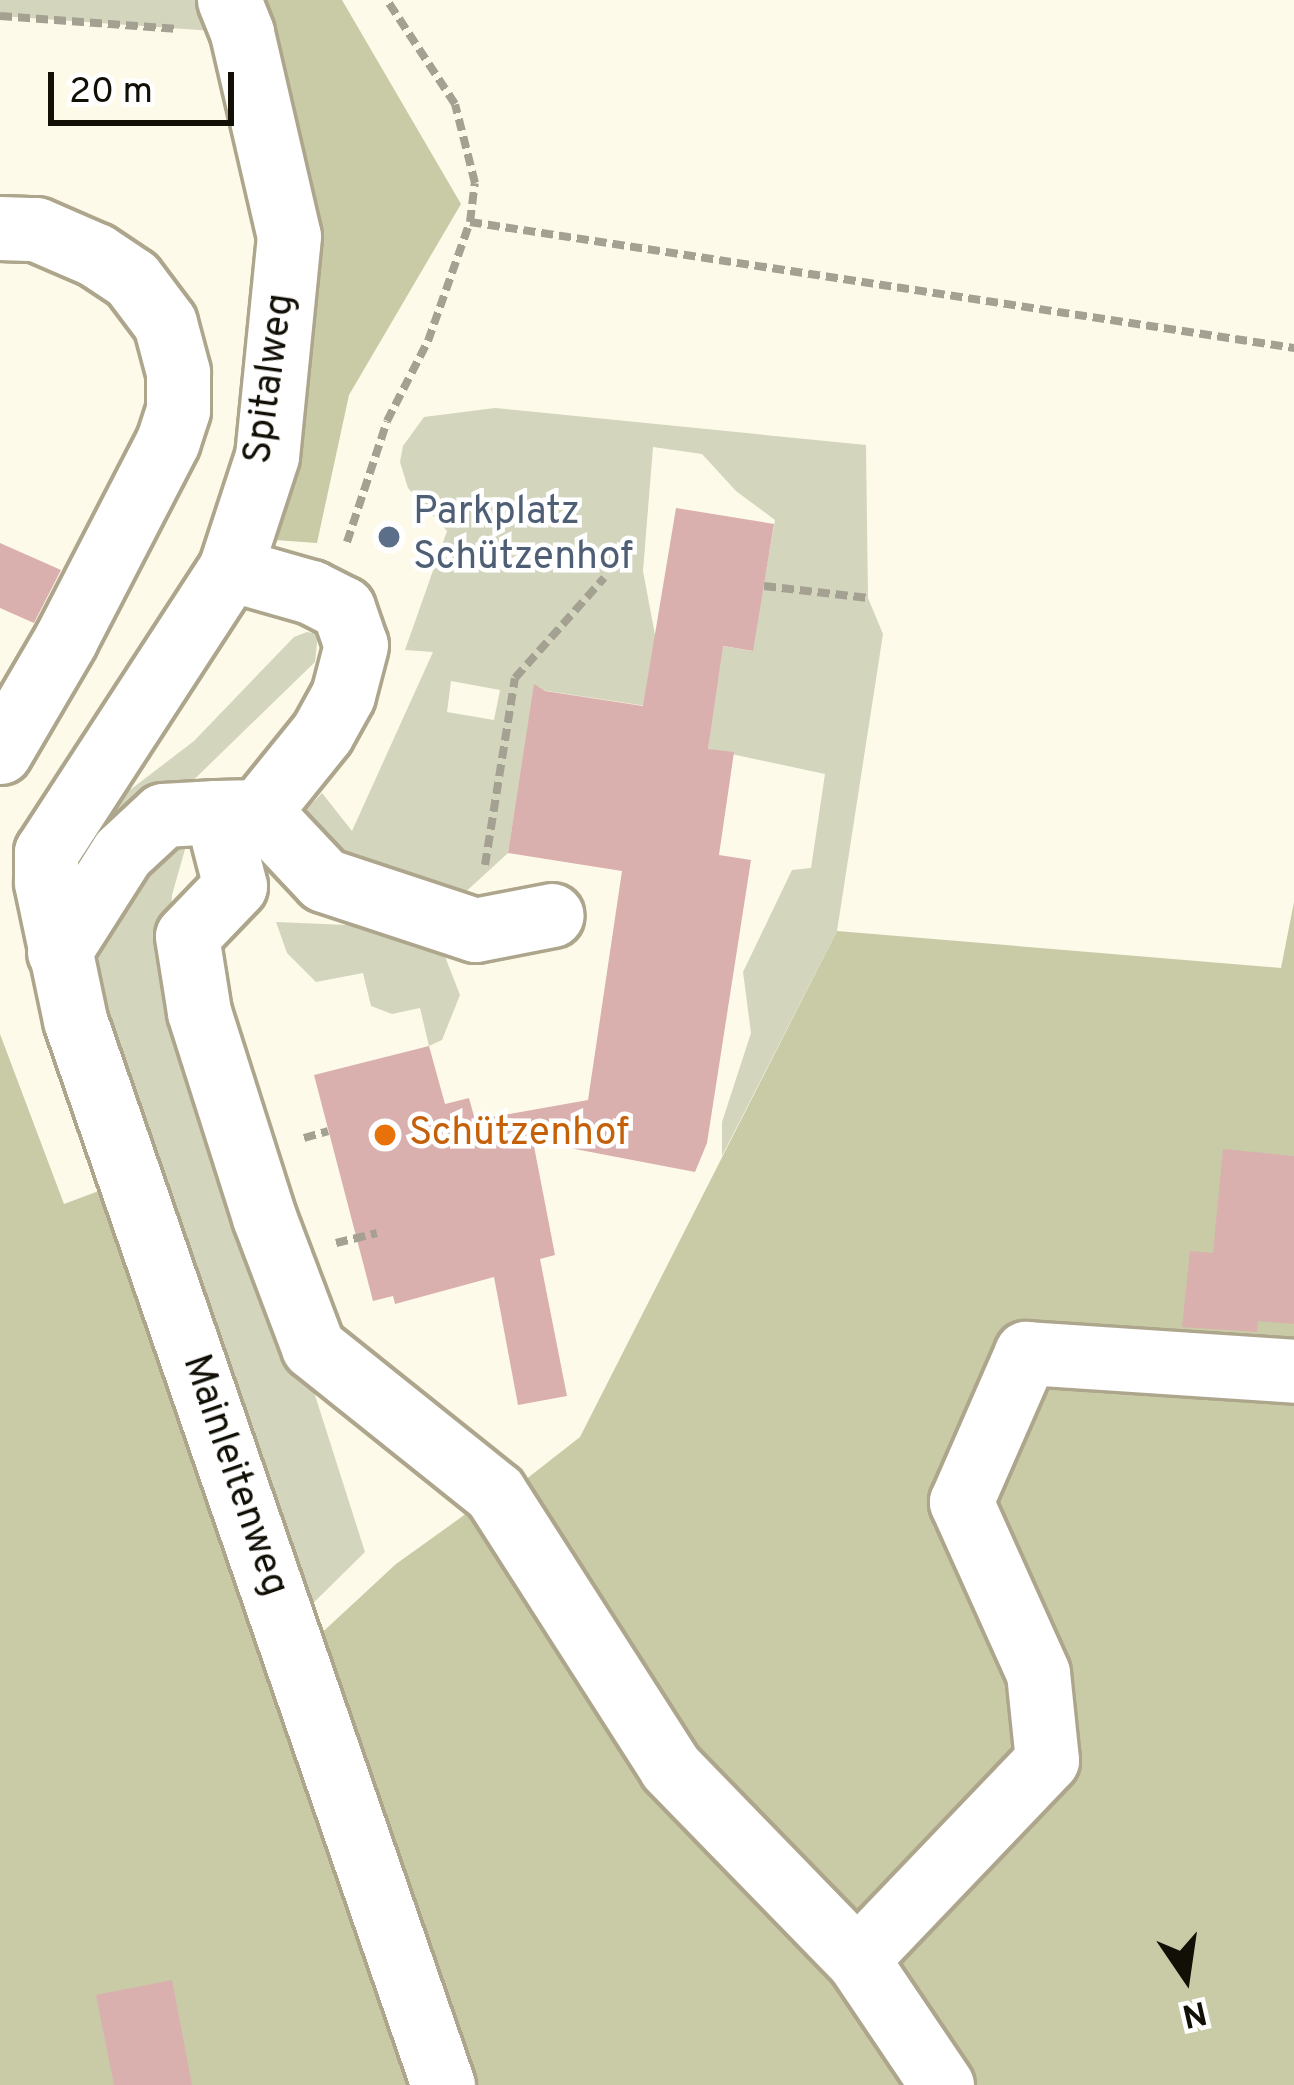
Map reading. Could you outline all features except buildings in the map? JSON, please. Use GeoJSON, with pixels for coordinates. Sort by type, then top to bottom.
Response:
{"type":"FeatureCollection","features":[{"type":"Feature","properties":{"kind":"street","name":"Spitalweg"},"geometry":{"type":"LineString","coordinates":[[30,854],[230,569],[267,456],[289,236],[236,17]]}},
{"type":"Feature","properties":{"kind":"street"},"geometry":{"type":"LineString","coordinates":[[0,228],[36,229],[96,255],[132,279],[165,323],[178,372],[178,410],[168,441],[66,639],[0,752]]}},
{"type":"Feature","properties":{"kind":"street"},"geometry":{"type":"LineString","coordinates":[[230,569],[311,592],[343,608],[356,645],[344,695],[322,733],[238,812],[235,886],[187,936],[189,972],[264,1217],[313,1347],[496,1493],[670,1767],[857,1959],[942,2085]]}},
{"type":"Feature","properties":{"kind":"street"},"geometry":{"type":"LineString","coordinates":[[59,952],[122,853],[163,815],[238,812],[324,880],[475,930],[552,915]]}},
{"type":"Feature","properties":{"kind":"street","name":"Mainleitenweg"},"geometry":{"type":"LineString","coordinates":[[30,854],[75,1021],[442,2085]]}},
{"type":"Feature","properties":{"kind":"street"},"geometry":{"type":"LineString","coordinates":[[857,1959],[1047,1760],[1038,1673],[961,1502],[1026,1353],[1294,1371]]}},
{"type":"Feature","properties":{"kind":"path"},"geometry":{"type":"LineString","coordinates":[[311,592],[348,541],[387,421],[428,341],[470,222],[475,183],[455,104],[387,0]]}},
{"type":"Feature","properties":{"kind":"path"},"geometry":{"type":"LineString","coordinates":[[0,16],[236,17]]}},
{"type":"Feature","properties":{"kind":"path"},"geometry":{"type":"LineString","coordinates":[[470,222],[1294,348]]}},
{"type":"Feature","properties":{"kind":"path"},"geometry":{"type":"LineString","coordinates":[[475,930],[515,679],[604,578]]}},
{"type":"Feature","properties":{"kind":"path"},"geometry":{"type":"LineString","coordinates":[[764,586],[868,598]]}},
{"type":"Feature","properties":{"kind":"path"},"geometry":{"type":"LineString","coordinates":[[297,1139],[328,1131]]}},
{"type":"Feature","properties":{"kind":"path"},"geometry":{"type":"LineString","coordinates":[[323,1246],[377,1233]]}},
{"type":"Feature","properties":{"kind":"green space"},"geometry":{"type":"Polygon","coordinates":[[[0,0],[229,0],[242,33],[0,16],[0,0]]]}},
{"type":"Feature","properties":{"kind":"green space"},"geometry":{"type":"Polygon","coordinates":[[[229,0],[342,0],[461,204],[349,395],[317,543],[261,539],[285,308],[229,0]]]}},
{"type":"Feature","properties":{"kind":"green space"},"geometry":{"type":"Polygon","coordinates":[[[495,408],[866,445],[868,598],[883,634],[837,931],[722,1156],[722,1122],[751,1033],[743,972],[792,870],[811,868],[825,774],[708,749],[712,716],[534,689],[508,853],[460,897],[467,906],[287,830],[322,793],[352,831],[433,652],[405,650],[447,531],[408,488],[400,462],[403,446],[424,417],[495,408]],[[653,447],[643,571],[655,635],[752,651],[775,520],[736,491],[702,454],[653,447]],[[451,681],[447,712],[494,720],[500,690],[451,681]]]}},
{"type":"Feature","properties":{"kind":"green space"},"geometry":{"type":"Polygon","coordinates":[[[318,634],[315,662],[71,899],[79,829],[194,741],[294,637],[318,634]]]}},
{"type":"Feature","properties":{"kind":"green space"},"geometry":{"type":"Polygon","coordinates":[[[193,821],[172,895],[169,937],[365,1552],[297,1619],[82,967],[133,873],[193,821]]]}},
{"type":"Feature","properties":{"kind":"green space"},"geometry":{"type":"Polygon","coordinates":[[[1294,902],[1294,2085],[968,2085],[846,1902],[700,1755],[520,1484],[580,1437],[837,931],[1281,968],[1294,902]]]}},
{"type":"Feature","properties":{"kind":"green space"},"geometry":{"type":"Polygon","coordinates":[[[276,922],[371,926],[437,936],[460,995],[442,1040],[429,1046],[420,1008],[392,1014],[371,1006],[363,973],[316,982],[287,953],[276,922]]]}},
{"type":"Feature","properties":{"kind":"green space"},"geometry":{"type":"Polygon","coordinates":[[[0,1034],[64,1204],[112,1186],[419,2085],[0,2085],[0,1034]]]}},
{"type":"Feature","properties":{"kind":"green space"},"geometry":{"type":"Polygon","coordinates":[[[495,1493],[942,2085],[466,2085],[314,1640],[396,1564],[495,1493]]]}},
{"type":"Feature","properties":{"kind":"place","name":"Parkplatz Schützenhof"},"geometry":{"type":"Point","coordinates":[389,537]}},
{"type":"Feature","properties":{"kind":"place","name":"Schützenhof"},"geometry":{"type":"Point","coordinates":[385,1135]}}]}
